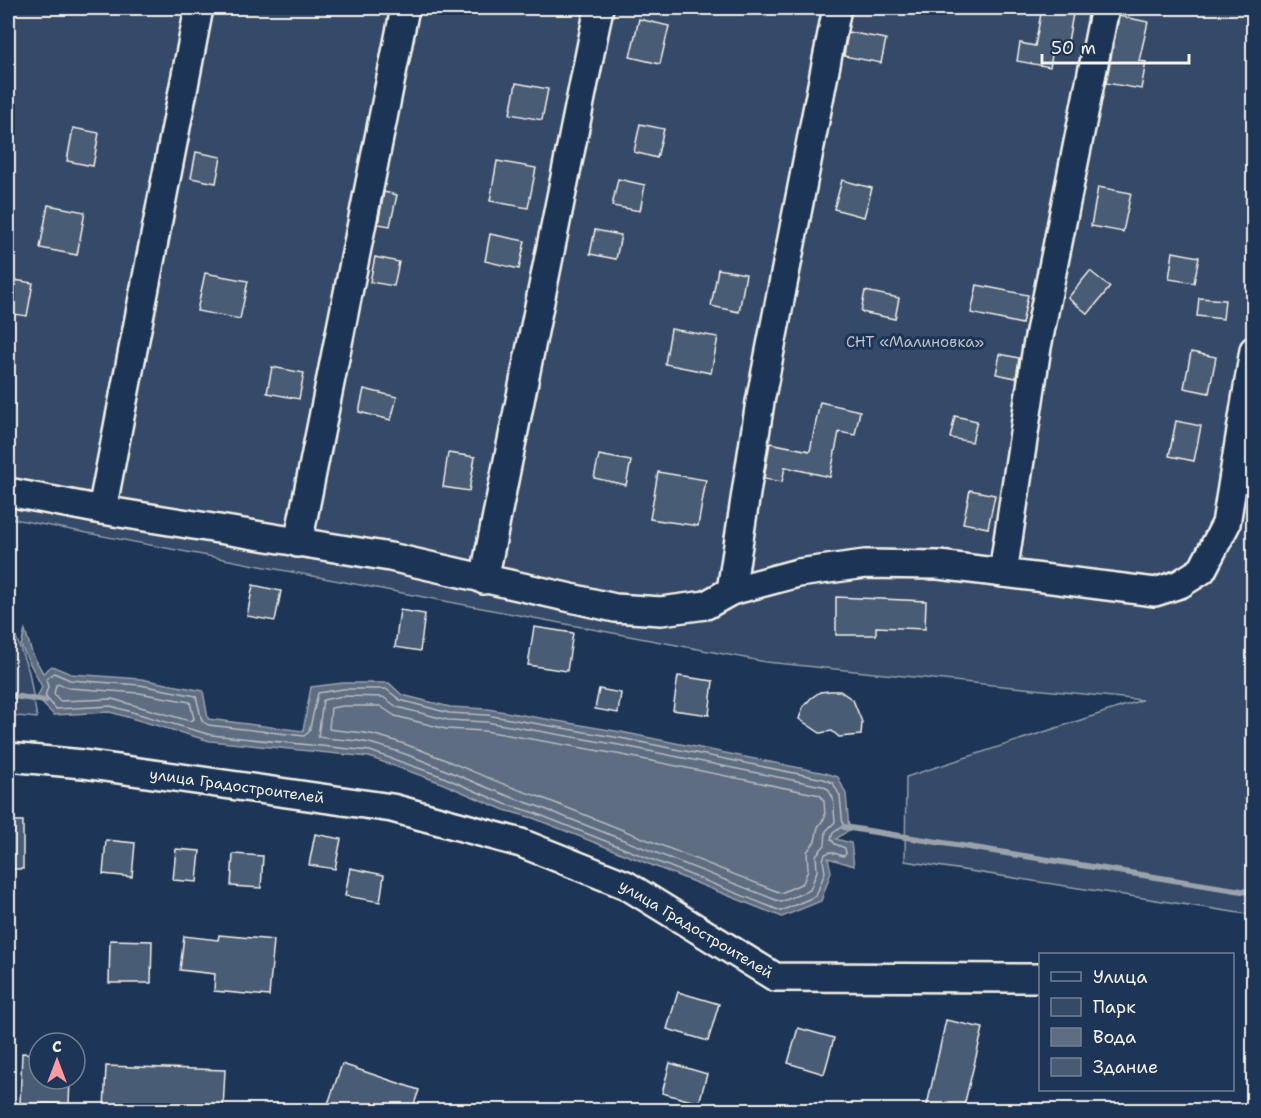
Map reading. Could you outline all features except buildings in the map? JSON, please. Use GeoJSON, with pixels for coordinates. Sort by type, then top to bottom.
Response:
{"type":"FeatureCollection","features":[{"type":"Feature","properties":{"kind":"street"},"geometry":{"type":"LineString","coordinates":[[102,510],[199,8]]}},
{"type":"Feature","properties":{"kind":"street"},"geometry":{"type":"LineString","coordinates":[[298,543],[405,8]]}},
{"type":"Feature","properties":{"kind":"street"},"geometry":{"type":"LineString","coordinates":[[484,580],[599,8]]}},
{"type":"Feature","properties":{"kind":"street"},"geometry":{"type":"LineString","coordinates":[[731,591],[760,402],[837,8]]}},
{"type":"Feature","properties":{"kind":"street"},"geometry":{"type":"LineString","coordinates":[[1003,573],[1037,347],[1105,8]]}},
{"type":"Feature","properties":{"kind":"street"},"geometry":{"type":"LineString","coordinates":[[8,492],[102,510],[390,557],[615,608],[662,610],[706,605],[731,591],[798,573],[866,564],[939,565],[1155,592],[1180,584],[1202,570],[1226,524],[1254,350]]}},
{"type":"Feature","properties":{"kind":"street","name":"улица Градостроителей"},"geometry":{"type":"LineString","coordinates":[[8,757],[83,764],[392,808],[521,843],[626,885],[775,977],[1039,978]]}},
{"type":"Feature","properties":{"kind":"green space","name":"СНТ «Малиновка»"},"geometry":{"type":"Polygon","coordinates":[[[8,8],[1253,8],[1253,915],[905,861],[906,777],[1142,700],[766,662],[8,518],[8,8]]]}},
{"type":"Feature","properties":{"kind":"green space"},"geometry":{"type":"Polygon","coordinates":[[[8,616],[29,672],[37,718],[8,715],[8,616]]]}},
{"type":"Feature","properties":{"kind":"water"},"geometry":{"type":"Polygon","coordinates":[[[25,630],[32,653],[43,673],[52,666],[71,674],[141,679],[203,691],[208,719],[303,731],[311,687],[343,683],[389,683],[402,695],[450,707],[488,709],[621,732],[825,773],[838,777],[846,794],[849,830],[836,839],[851,843],[854,866],[828,858],[831,872],[821,901],[782,917],[533,818],[504,810],[439,782],[369,757],[210,741],[110,712],[54,715],[37,698],[42,687],[21,646],[25,630]]]}},
{"type":"Feature","properties":{"kind":"waterway"},"geometry":{"type":"LineString","coordinates":[[8,695],[45,701]]}},
{"type":"Feature","properties":{"kind":"waterway"},"geometry":{"type":"LineString","coordinates":[[844,827],[1254,893]]}}]}
